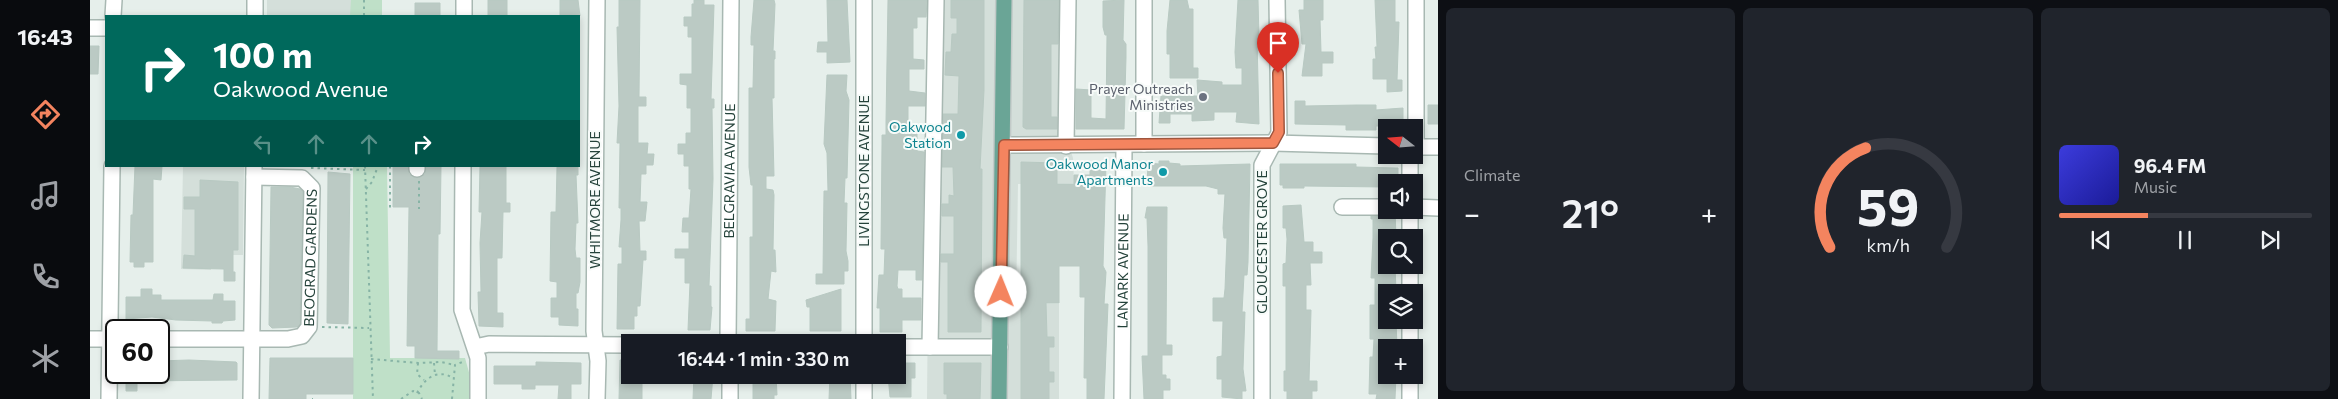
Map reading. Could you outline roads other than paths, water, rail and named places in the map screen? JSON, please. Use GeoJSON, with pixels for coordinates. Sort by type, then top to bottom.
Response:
{"type":"FeatureCollection","features":[{"type":"Feature","properties":{"kind":"main road"},"geometry":{"type":"LineString","coordinates":[[999,399],[1004,145],[1004,0]]}},
{"type":"Feature","properties":{"kind":"street"},"geometry":{"type":"LineString","coordinates":[[113,15],[114,0]]}},
{"type":"Feature","properties":{"kind":"street"},"geometry":{"type":"LineString","coordinates":[[255,15],[256,0]]}},
{"type":"Feature","properties":{"kind":"street"},"geometry":{"type":"LineString","coordinates":[[464,0],[464,15]]}},
{"type":"Feature","properties":{"kind":"street","name":"WHITMORE AVENUE"},"geometry":{"type":"LineString","coordinates":[[597,0],[594,331],[598,399]]}},
{"type":"Feature","properties":{"kind":"street","name":"BELGRAVIA AVENUE"},"geometry":{"type":"LineString","coordinates":[[728,334],[731,0]]}},
{"type":"Feature","properties":{"kind":"street","name":"LIVINGSTONE AVENUE"},"geometry":{"type":"LineString","coordinates":[[864,0],[864,334]]}},
{"type":"Feature","properties":{"kind":"street"},"geometry":{"type":"LineString","coordinates":[[930,347],[936,0]]}},
{"type":"Feature","properties":{"kind":"street"},"geometry":{"type":"LineString","coordinates":[[1066,146],[1068,0]]}},
{"type":"Feature","properties":{"kind":"street"},"geometry":{"type":"LineString","coordinates":[[1144,0],[1144,144]]}},
{"type":"Feature","properties":{"kind":"street","name":"GLOUCESTER GROVE"},"geometry":{"type":"LineString","coordinates":[[1262,399],[1262,165],[1279,132],[1278,0]]}},
{"type":"Feature","properties":{"kind":"street"},"geometry":{"type":"LineString","coordinates":[[1414,119],[1416,0]]}},
{"type":"Feature","properties":{"kind":"street"},"geometry":{"type":"LineString","coordinates":[[90,28],[105,28]]}},
{"type":"Feature","properties":{"kind":"street"},"geometry":{"type":"LineString","coordinates":[[1004,145],[1273,143],[1378,146]]}},
{"type":"Feature","properties":{"kind":"street","name":"LANARK AVENUE"},"geometry":{"type":"LineString","coordinates":[[1122,399],[1124,145]]}},
{"type":"Feature","properties":{"kind":"street"},"geometry":{"type":"LineString","coordinates":[[1423,148],[1438,147]]}},
{"type":"Feature","properties":{"kind":"street"},"geometry":{"type":"LineString","coordinates":[[112,167],[113,319]]}},
{"type":"Feature","properties":{"kind":"street"},"geometry":{"type":"LineString","coordinates":[[463,167],[462,310],[471,353],[478,358],[478,399]]}},
{"type":"Feature","properties":{"kind":"street"},"geometry":{"type":"LineString","coordinates":[[251,399],[254,172]]}},
{"type":"Feature","properties":{"kind":"street","name":"BEOGRAD GARDENS"},"geometry":{"type":"LineString","coordinates":[[170,339],[288,339],[302,336],[310,324],[312,188],[302,178],[254,172]]}},
{"type":"Feature","properties":{"kind":"street"},"geometry":{"type":"LineString","coordinates":[[1342,207],[1378,207]]}},
{"type":"Feature","properties":{"kind":"street"},"geometry":{"type":"LineString","coordinates":[[1423,208],[1438,208]]}},
{"type":"Feature","properties":{"kind":"street"},"geometry":{"type":"LineString","coordinates":[[90,339],[105,339]]}},
{"type":"Feature","properties":{"kind":"street"},"geometry":{"type":"LineString","coordinates":[[471,353],[489,344],[621,345]]}},
{"type":"Feature","properties":{"kind":"street"},"geometry":{"type":"LineString","coordinates":[[906,346],[1000,347]]}},
{"type":"Feature","properties":{"kind":"street"},"geometry":{"type":"LineString","coordinates":[[109,399],[110,384]]}},
{"type":"Feature","properties":{"kind":"street"},"geometry":{"type":"LineString","coordinates":[[730,384],[730,399]]}},
{"type":"Feature","properties":{"kind":"street"},"geometry":{"type":"LineString","coordinates":[[864,384],[864,399]]}},
{"type":"Feature","properties":{"kind":"street"},"geometry":{"type":"LineString","coordinates":[[1410,384],[1410,399]]}},
{"type":"Feature","properties":{"kind":"place","name":"Prayer Outreach Ministries"},"geometry":{"type":"Point","coordinates":[1203,97]}},
{"type":"Feature","properties":{"kind":"place","name":"Oakwood Station"},"geometry":{"type":"Point","coordinates":[961,135]}},
{"type":"Feature","properties":{"kind":"place","name":"Oakwood Manor Apartments"},"geometry":{"type":"Point","coordinates":[1163,172]}}]}
